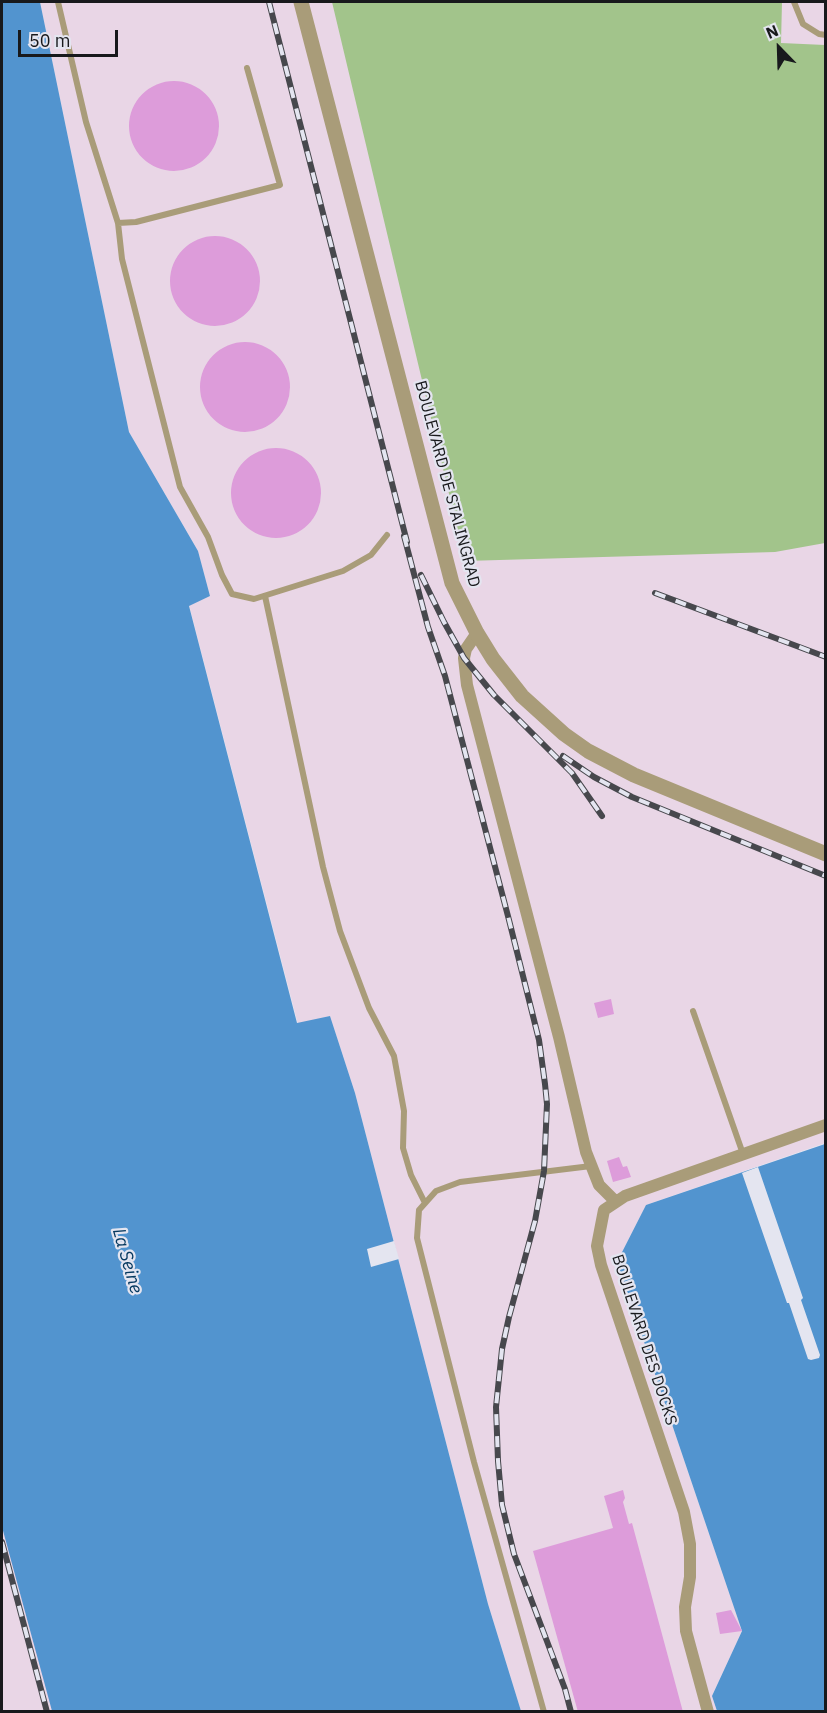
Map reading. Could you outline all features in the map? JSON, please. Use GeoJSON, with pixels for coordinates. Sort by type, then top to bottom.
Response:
{"type":"FeatureCollection","features":[{"type":"Feature","properties":{"kind":"street","name":"BOULEVARD DE STALINGRAD"},"geometry":{"type":"LineString","coordinates":[[301,2],[452,583],[477,633],[493,659],[522,696],[564,734],[588,751],[634,775],[825,854]]}},
{"type":"Feature","properties":{"kind":"street"},"geometry":{"type":"LineString","coordinates":[[477,633],[466,649],[464,658],[467,685],[586,1152],[599,1185],[616,1202],[625,1196],[825,1125]]}},
{"type":"Feature","properties":{"kind":"street","name":"BOULEVARD DES DOCKS"},"geometry":{"type":"LineString","coordinates":[[616,1202],[604,1210],[597,1246],[601,1265],[684,1512],[690,1544],[690,1577],[685,1607],[686,1631],[708,1712]]}},
{"type":"Feature","properties":{"kind":"lane"},"geometry":{"type":"LineString","coordinates":[[58,2],[86,122],[118,223],[122,259],[180,487],[208,537],[222,575],[232,594],[254,599],[343,571],[371,555],[387,535]]}},
{"type":"Feature","properties":{"kind":"lane"},"geometry":{"type":"LineString","coordinates":[[794,2],[803,24],[825,35]]}},
{"type":"Feature","properties":{"kind":"lane"},"geometry":{"type":"LineString","coordinates":[[118,223],[136,222],[280,184],[247,68]]}},
{"type":"Feature","properties":{"kind":"lane"},"geometry":{"type":"LineString","coordinates":[[265,596],[323,867],[340,931],[369,1008],[394,1056],[404,1111],[403,1148],[411,1175],[425,1203]]}},
{"type":"Feature","properties":{"kind":"lane"},"geometry":{"type":"LineString","coordinates":[[693,1011],[743,1155]]}},
{"type":"Feature","properties":{"kind":"lane"},"geometry":{"type":"LineString","coordinates":[[544,1712],[474,1462],[417,1238],[419,1210],[436,1191],[460,1182],[591,1166]]}},
{"type":"Feature","properties":{"kind":"shaded area"},"geometry":{"type":"Polygon","coordinates":[[[40,2],[825,2],[825,1143],[646,1205],[617,1262],[742,1631],[712,1696],[717,1711],[521,1711],[488,1604],[355,1093],[330,1016],[298,1024],[189,605],[210,596],[198,551],[129,432],[40,2]]]}},
{"type":"Feature","properties":{"kind":"shaded area"},"geometry":{"type":"Polygon","coordinates":[[[2,1326],[100,1711],[2,1711],[2,1326]]]}},
{"type":"Feature","properties":{"kind":"green space"},"geometry":{"type":"Polygon","coordinates":[[[332,2],[782,2],[781,43],[825,45],[825,543],[775,552],[465,561],[332,2]]]}},
{"type":"Feature","properties":{"kind":"water","name":"La Seine"},"geometry":{"type":"Polygon","coordinates":[[[2,2],[40,2],[129,432],[198,551],[210,596],[189,606],[297,1023],[330,1016],[355,1093],[488,1604],[521,1711],[52,1711],[2,1527],[2,2]]]}},
{"type":"Feature","properties":{"kind":"water"},"geometry":{"type":"Polygon","coordinates":[[[825,1144],[825,1711],[717,1711],[712,1696],[742,1631],[617,1262],[646,1205],[825,1144]]]}},
{"type":"Feature","properties":{"kind":"pier"},"geometry":{"type":"Polygon","coordinates":[[[758,1167],[803,1298],[801,1300],[820,1355],[819,1358],[808,1359],[742,1173],[758,1167]]]}},
{"type":"Feature","properties":{"kind":"pier"},"geometry":{"type":"Polygon","coordinates":[[[394,1241],[399,1259],[371,1267],[367,1249],[394,1241]]]}},
{"type":"Feature","properties":{"kind":"building"},"geometry":{"type":"Polygon","coordinates":[[[174,81],[191,84],[206,94],[216,109],[219,126],[216,143],[206,158],[191,168],[174,171],[157,168],[142,158],[132,143],[129,126],[132,109],[142,94],[157,84],[174,81]]]}},
{"type":"Feature","properties":{"kind":"building"},"geometry":{"type":"Polygon","coordinates":[[[215,236],[232,239],[247,249],[257,264],[260,281],[257,298],[247,313],[232,323],[215,326],[198,323],[183,313],[173,298],[170,281],[173,264],[183,249],[198,239],[215,236]]]}},
{"type":"Feature","properties":{"kind":"building"},"geometry":{"type":"Polygon","coordinates":[[[245,342],[262,345],[277,355],[287,370],[290,387],[287,404],[277,419],[262,429],[245,432],[228,429],[213,419],[203,404],[200,387],[203,370],[213,355],[228,345],[245,342]]]}},
{"type":"Feature","properties":{"kind":"building"},"geometry":{"type":"Polygon","coordinates":[[[276,448],[293,451],[308,461],[318,476],[321,493],[318,510],[308,525],[293,535],[276,538],[259,535],[244,525],[234,510],[231,493],[234,476],[244,461],[259,451],[276,448]]]}},
{"type":"Feature","properties":{"kind":"building"},"geometry":{"type":"Polygon","coordinates":[[[611,999],[614,1014],[598,1018],[594,1003],[611,999]]]}},
{"type":"Feature","properties":{"kind":"building"},"geometry":{"type":"Polygon","coordinates":[[[619,1157],[623,1167],[627,1166],[631,1177],[613,1182],[607,1161],[619,1157]]]}},
{"type":"Feature","properties":{"kind":"building"},"geometry":{"type":"Polygon","coordinates":[[[623,1490],[625,1498],[623,1502],[629,1524],[632,1523],[683,1712],[578,1712],[533,1551],[613,1528],[604,1496],[623,1490]]]}},
{"type":"Feature","properties":{"kind":"building"},"geometry":{"type":"Polygon","coordinates":[[[731,1610],[742,1631],[720,1634],[716,1613],[731,1610]]]}},
{"type":"Feature","properties":{"kind":"railway"},"geometry":{"type":"LineString","coordinates":[[269,2],[407,542]]}},
{"type":"Feature","properties":{"kind":"railway"},"geometry":{"type":"LineString","coordinates":[[404,536],[428,627],[445,676],[539,1040],[547,1104],[544,1171],[535,1221],[502,1349],[496,1407],[498,1461],[502,1505],[514,1554],[565,1689],[571,1712]]}},
{"type":"Feature","properties":{"kind":"railway"},"geometry":{"type":"LineString","coordinates":[[421,575],[464,658],[494,695],[572,773],[602,816]]}},
{"type":"Feature","properties":{"kind":"railway"},"geometry":{"type":"LineString","coordinates":[[655,593],[826,657]]}},
{"type":"Feature","properties":{"kind":"railway"},"geometry":{"type":"LineString","coordinates":[[563,756],[594,777],[632,797],[826,876]]}},
{"type":"Feature","properties":{"kind":"railway"},"geometry":{"type":"LineString","coordinates":[[2,1542],[47,1712]]}}]}
